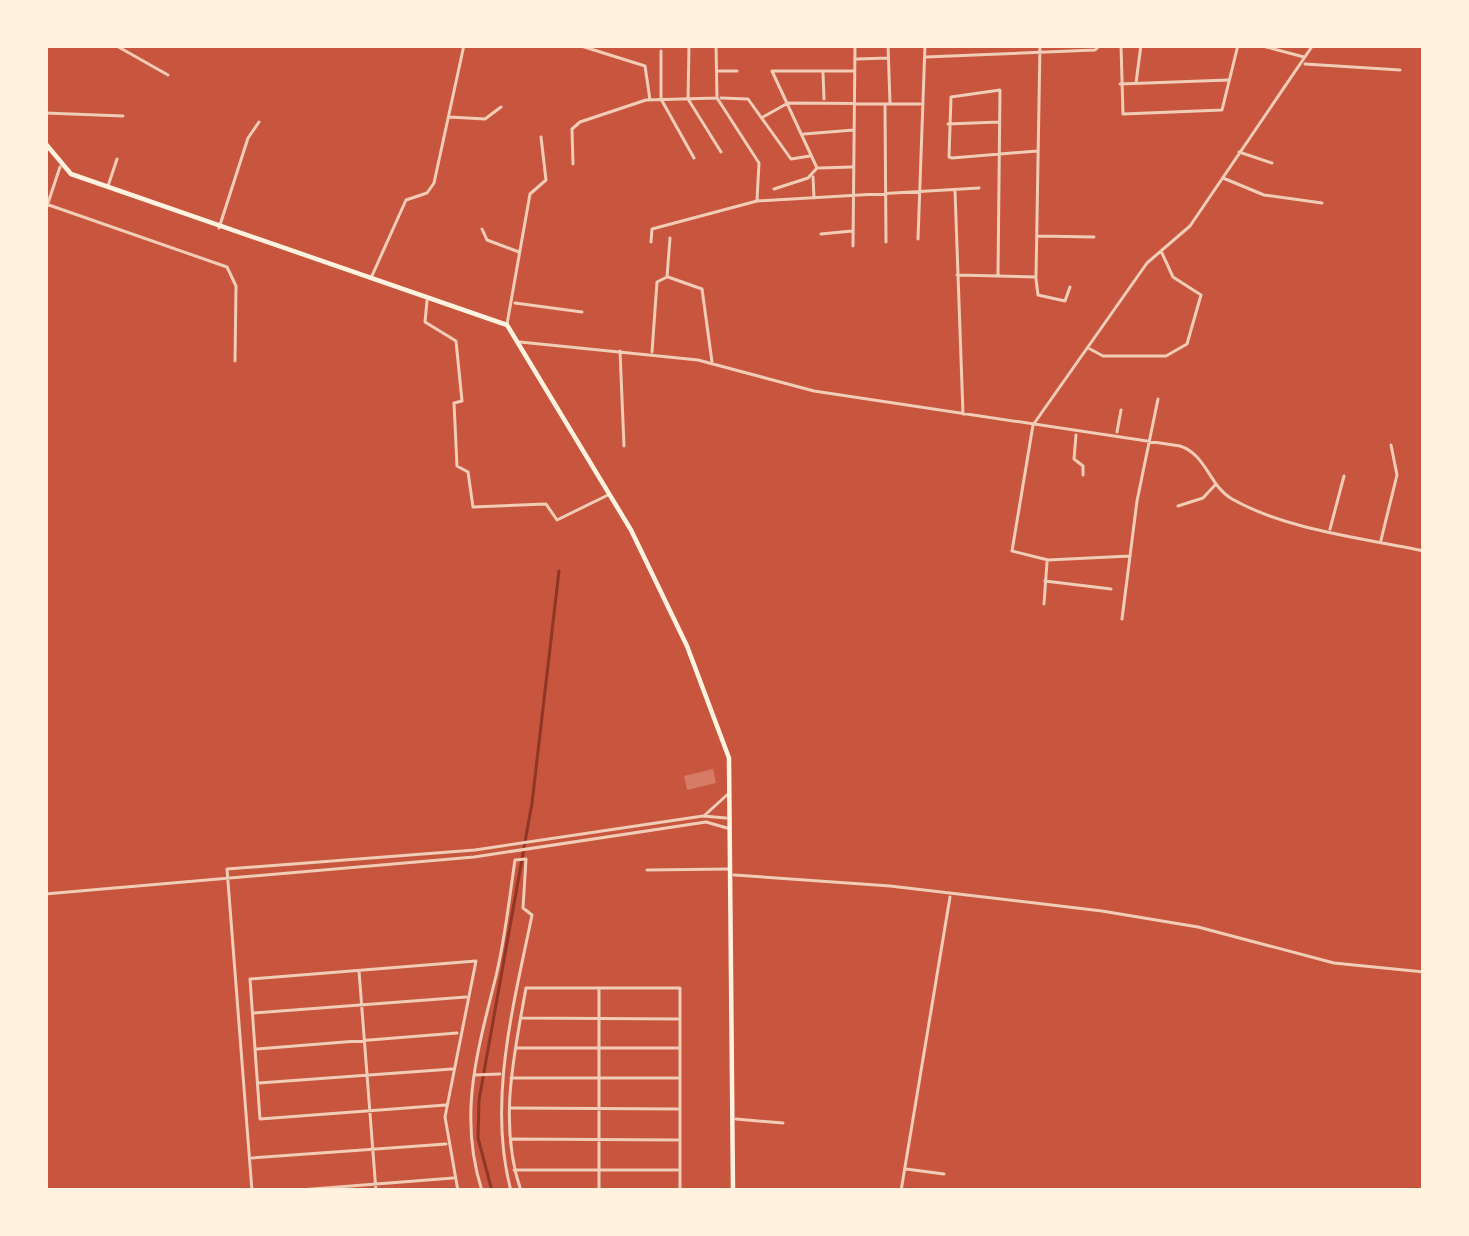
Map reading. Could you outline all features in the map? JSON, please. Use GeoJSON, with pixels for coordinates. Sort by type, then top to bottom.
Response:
{"type":"FeatureCollection","features":[{"type":"Feature","properties":{"kind":"main road"},"geometry":{"type":"LineString","coordinates":[[45,143],[60,167],[107,188],[507,326],[608,495],[687,646],[729,758],[733,1191]]}},
{"type":"Feature","properties":{"kind":"street"},"geometry":{"type":"LineString","coordinates":[[115,45],[168,75]]}},
{"type":"Feature","properties":{"kind":"street"},"geometry":{"type":"LineString","coordinates":[[370,280],[406,200],[427,194],[434,183],[464,45]]}},
{"type":"Feature","properties":{"kind":"street"},"geometry":{"type":"LineString","coordinates":[[578,45],[645,66],[650,100]]}},
{"type":"Feature","properties":{"kind":"street"},"geometry":{"type":"LineString","coordinates":[[689,45],[688,99],[721,152]]}},
{"type":"Feature","properties":{"kind":"street"},"geometry":{"type":"LineString","coordinates":[[716,45],[717,98],[759,163],[757,201]]}},
{"type":"Feature","properties":{"kind":"street"},"geometry":{"type":"LineString","coordinates":[[853,246],[856,45]]}},
{"type":"Feature","properties":{"kind":"street"},"geometry":{"type":"LineString","coordinates":[[886,242],[889,45]]}},
{"type":"Feature","properties":{"kind":"street"},"geometry":{"type":"LineString","coordinates":[[918,239],[925,45]]}},
{"type":"Feature","properties":{"kind":"street"},"geometry":{"type":"LineString","coordinates":[[934,45],[934,56]]}},
{"type":"Feature","properties":{"kind":"street"},"geometry":{"type":"LineString","coordinates":[[925,58],[1014,48],[1095,50],[1100,45]]}},
{"type":"Feature","properties":{"kind":"street"},"geometry":{"type":"LineString","coordinates":[[1121,45],[1118,84],[1123,114],[1222,110],[1240,45],[1223,45]]}},
{"type":"Feature","properties":{"kind":"street"},"geometry":{"type":"LineString","coordinates":[[1136,83],[1142,45]]}},
{"type":"Feature","properties":{"kind":"street"},"geometry":{"type":"LineString","coordinates":[[1259,45],[1305,60],[1316,69],[1335,64],[1400,70]]}},
{"type":"Feature","properties":{"kind":"street"},"geometry":{"type":"LineString","coordinates":[[1130,556],[1048,560],[1011,549],[1033,425],[1161,251],[1190,226],[1313,45]]}},
{"type":"Feature","properties":{"kind":"street"},"geometry":{"type":"LineString","coordinates":[[1040,47],[1038,295],[1065,301],[1070,287]]}},
{"type":"Feature","properties":{"kind":"street"},"geometry":{"type":"LineString","coordinates":[[661,51],[661,99],[694,158]]}},
{"type":"Feature","properties":{"kind":"street"},"geometry":{"type":"LineString","coordinates":[[855,59],[888,58]]}},
{"type":"Feature","properties":{"kind":"street"},"geometry":{"type":"LineString","coordinates":[[717,71],[737,71]]}},
{"type":"Feature","properties":{"kind":"street"},"geometry":{"type":"LineString","coordinates":[[818,168],[772,71],[855,71]]}},
{"type":"Feature","properties":{"kind":"street"},"geometry":{"type":"LineString","coordinates":[[823,71],[824,103]]}},
{"type":"Feature","properties":{"kind":"street"},"geometry":{"type":"LineString","coordinates":[[1118,84],[1228,80]]}},
{"type":"Feature","properties":{"kind":"street"},"geometry":{"type":"LineString","coordinates":[[998,273],[1000,153],[1000,93],[953,94],[948,156],[1000,153],[1037,151]]}},
{"type":"Feature","properties":{"kind":"street"},"geometry":{"type":"LineString","coordinates":[[573,164],[574,124],[661,99],[748,98],[791,159],[812,155]]}},
{"type":"Feature","properties":{"kind":"street"},"geometry":{"type":"LineString","coordinates":[[763,117],[788,103],[922,104]]}},
{"type":"Feature","properties":{"kind":"street"},"geometry":{"type":"LineString","coordinates":[[448,116],[476,121],[501,107]]}},
{"type":"Feature","properties":{"kind":"street"},"geometry":{"type":"LineString","coordinates":[[45,113],[123,116]]}},
{"type":"Feature","properties":{"kind":"street"},"geometry":{"type":"LineString","coordinates":[[219,228],[248,138],[259,122]]}},
{"type":"Feature","properties":{"kind":"street"},"geometry":{"type":"LineString","coordinates":[[948,124],[1000,122]]}},
{"type":"Feature","properties":{"kind":"street"},"geometry":{"type":"LineString","coordinates":[[802,134],[855,130]]}},
{"type":"Feature","properties":{"kind":"street"},"geometry":{"type":"LineString","coordinates":[[507,326],[531,191],[546,180],[541,137]]}},
{"type":"Feature","properties":{"kind":"street"},"geometry":{"type":"LineString","coordinates":[[1238,152],[1272,163]]}},
{"type":"Feature","properties":{"kind":"street"},"geometry":{"type":"LineString","coordinates":[[107,188],[117,159]]}},
{"type":"Feature","properties":{"kind":"street"},"geometry":{"type":"LineString","coordinates":[[45,212],[46,194],[60,167]]}},
{"type":"Feature","properties":{"kind":"street"},"geometry":{"type":"LineString","coordinates":[[818,168],[855,167]]}},
{"type":"Feature","properties":{"kind":"street"},"geometry":{"type":"LineString","coordinates":[[814,198],[813,176],[818,168]]}},
{"type":"Feature","properties":{"kind":"street"},"geometry":{"type":"LineString","coordinates":[[774,189],[813,176]]}},
{"type":"Feature","properties":{"kind":"street"},"geometry":{"type":"LineString","coordinates":[[1221,177],[1264,195],[1322,203]]}},
{"type":"Feature","properties":{"kind":"street"},"geometry":{"type":"LineString","coordinates":[[651,242],[652,229],[757,201],[979,188]]}},
{"type":"Feature","properties":{"kind":"street"},"geometry":{"type":"LineString","coordinates":[[955,189],[963,414]]}},
{"type":"Feature","properties":{"kind":"street"},"geometry":{"type":"LineString","coordinates":[[46,204],[227,267],[236,286],[235,361]]}},
{"type":"Feature","properties":{"kind":"street"},"geometry":{"type":"LineString","coordinates":[[482,230],[487,240],[521,252]]}},
{"type":"Feature","properties":{"kind":"street"},"geometry":{"type":"LineString","coordinates":[[821,233],[854,231]]}},
{"type":"Feature","properties":{"kind":"street"},"geometry":{"type":"LineString","coordinates":[[1036,236],[1094,237]]}},
{"type":"Feature","properties":{"kind":"street"},"geometry":{"type":"LineString","coordinates":[[667,277],[670,238]]}},
{"type":"Feature","properties":{"kind":"street"},"geometry":{"type":"LineString","coordinates":[[1088,348],[1106,356],[1166,356],[1187,344],[1201,295],[1173,277],[1161,251]]}},
{"type":"Feature","properties":{"kind":"street"},"geometry":{"type":"LineString","coordinates":[[957,274],[1036,277]]}},
{"type":"Feature","properties":{"kind":"street"},"geometry":{"type":"LineString","coordinates":[[652,354],[657,282],[667,277],[702,289],[712,364]]}},
{"type":"Feature","properties":{"kind":"street"},"geometry":{"type":"LineString","coordinates":[[428,299],[425,322],[456,340],[462,401],[454,403],[457,466],[468,472],[472,507],[546,504],[557,520],[608,495]]}},
{"type":"Feature","properties":{"kind":"street"},"geometry":{"type":"LineString","coordinates":[[513,302],[582,312]]}},
{"type":"Feature","properties":{"kind":"street"},"geometry":{"type":"LineString","coordinates":[[516,341],[652,354],[712,364],[814,392],[1076,433],[1150,439],[1188,448],[1235,500],[1329,531],[1424,551]]}},
{"type":"Feature","properties":{"kind":"street"},"geometry":{"type":"LineString","coordinates":[[620,350],[624,446]]}},
{"type":"Feature","properties":{"kind":"street"},"geometry":{"type":"LineString","coordinates":[[1122,619],[1158,399]]}},
{"type":"Feature","properties":{"kind":"street"},"geometry":{"type":"LineString","coordinates":[[1116,434],[1121,410]]}},
{"type":"Feature","properties":{"kind":"street"},"geometry":{"type":"LineString","coordinates":[[1076,433],[1075,460],[1083,466],[1083,475]]}},
{"type":"Feature","properties":{"kind":"street"},"geometry":{"type":"LineString","coordinates":[[1381,542],[1397,475],[1391,445]]}},
{"type":"Feature","properties":{"kind":"street"},"geometry":{"type":"LineString","coordinates":[[1329,531],[1344,476]]}},
{"type":"Feature","properties":{"kind":"street"},"geometry":{"type":"LineString","coordinates":[[1178,506],[1203,498],[1217,482]]}},
{"type":"Feature","properties":{"kind":"street"},"geometry":{"type":"LineString","coordinates":[[1044,604],[1048,560]]}},
{"type":"Feature","properties":{"kind":"street"},"geometry":{"type":"LineString","coordinates":[[1046,580],[1111,590]]}},
{"type":"Feature","properties":{"kind":"street"},"geometry":{"type":"LineString","coordinates":[[703,815],[724,803],[730,790]]}},
{"type":"Feature","properties":{"kind":"street"},"geometry":{"type":"LineString","coordinates":[[252,1191],[227,868],[475,850],[703,815],[731,821]]}},
{"type":"Feature","properties":{"kind":"street"},"geometry":{"type":"LineString","coordinates":[[45,894],[544,849],[706,822],[725,826],[732,834]]}},
{"type":"Feature","properties":{"kind":"street"},"geometry":{"type":"LineString","coordinates":[[482,1191],[468,1113],[516,860],[524,860],[523,908],[532,914],[502,1074],[501,1139],[512,1191]]}},
{"type":"Feature","properties":{"kind":"street"},"geometry":{"type":"LineString","coordinates":[[647,870],[732,872],[1172,922],[1307,958],[1424,972]]}},
{"type":"Feature","properties":{"kind":"street"},"geometry":{"type":"LineString","coordinates":[[901,1191],[951,895]]}},
{"type":"Feature","properties":{"kind":"street"},"geometry":{"type":"LineString","coordinates":[[446,1105],[260,1119],[250,979],[476,961],[446,1105],[447,1144],[458,1191]]}},
{"type":"Feature","properties":{"kind":"street"},"geometry":{"type":"LineString","coordinates":[[359,970],[375,1188]]}},
{"type":"Feature","properties":{"kind":"street"},"geometry":{"type":"LineString","coordinates":[[521,1191],[514,1170],[509,1108],[526,988],[680,988],[680,1191]]}},
{"type":"Feature","properties":{"kind":"street"},"geometry":{"type":"LineString","coordinates":[[599,988],[599,1191]]}},
{"type":"Feature","properties":{"kind":"street"},"geometry":{"type":"LineString","coordinates":[[252,1013],[468,997]]}},
{"type":"Feature","properties":{"kind":"street"},"geometry":{"type":"LineString","coordinates":[[521,1018],[680,1019]]}},
{"type":"Feature","properties":{"kind":"street"},"geometry":{"type":"LineString","coordinates":[[255,1049],[460,1033]]}},
{"type":"Feature","properties":{"kind":"street"},"geometry":{"type":"LineString","coordinates":[[515,1048],[680,1048]]}},
{"type":"Feature","properties":{"kind":"street"},"geometry":{"type":"LineString","coordinates":[[258,1083],[452,1069]]}},
{"type":"Feature","properties":{"kind":"street"},"geometry":{"type":"LineString","coordinates":[[475,1075],[502,1074]]}},
{"type":"Feature","properties":{"kind":"street"},"geometry":{"type":"LineString","coordinates":[[510,1078],[680,1078]]}},
{"type":"Feature","properties":{"kind":"street"},"geometry":{"type":"LineString","coordinates":[[509,1108],[680,1109]]}},
{"type":"Feature","properties":{"kind":"street"},"geometry":{"type":"LineString","coordinates":[[734,1119],[783,1123]]}},
{"type":"Feature","properties":{"kind":"street"},"geometry":{"type":"LineString","coordinates":[[510,1138],[680,1140]]}},
{"type":"Feature","properties":{"kind":"street"},"geometry":{"type":"LineString","coordinates":[[250,1158],[447,1144]]}},
{"type":"Feature","properties":{"kind":"street"},"geometry":{"type":"LineString","coordinates":[[904,1169],[944,1174]]}},
{"type":"Feature","properties":{"kind":"street"},"geometry":{"type":"LineString","coordinates":[[514,1170],[680,1170]]}},
{"type":"Feature","properties":{"kind":"street"},"geometry":{"type":"LineString","coordinates":[[287,1191],[375,1188],[455,1178]]}},
{"type":"Feature","properties":{"kind":"building"},"geometry":{"type":"Polygon","coordinates":[[[713,769],[716,783],[687,790],[684,776],[713,769]]]}},
{"type":"Feature","properties":{"kind":"waterway"},"geometry":{"type":"LineString","coordinates":[[492,1191],[478,1138],[479,1100],[532,803],[559,571]]}}]}
